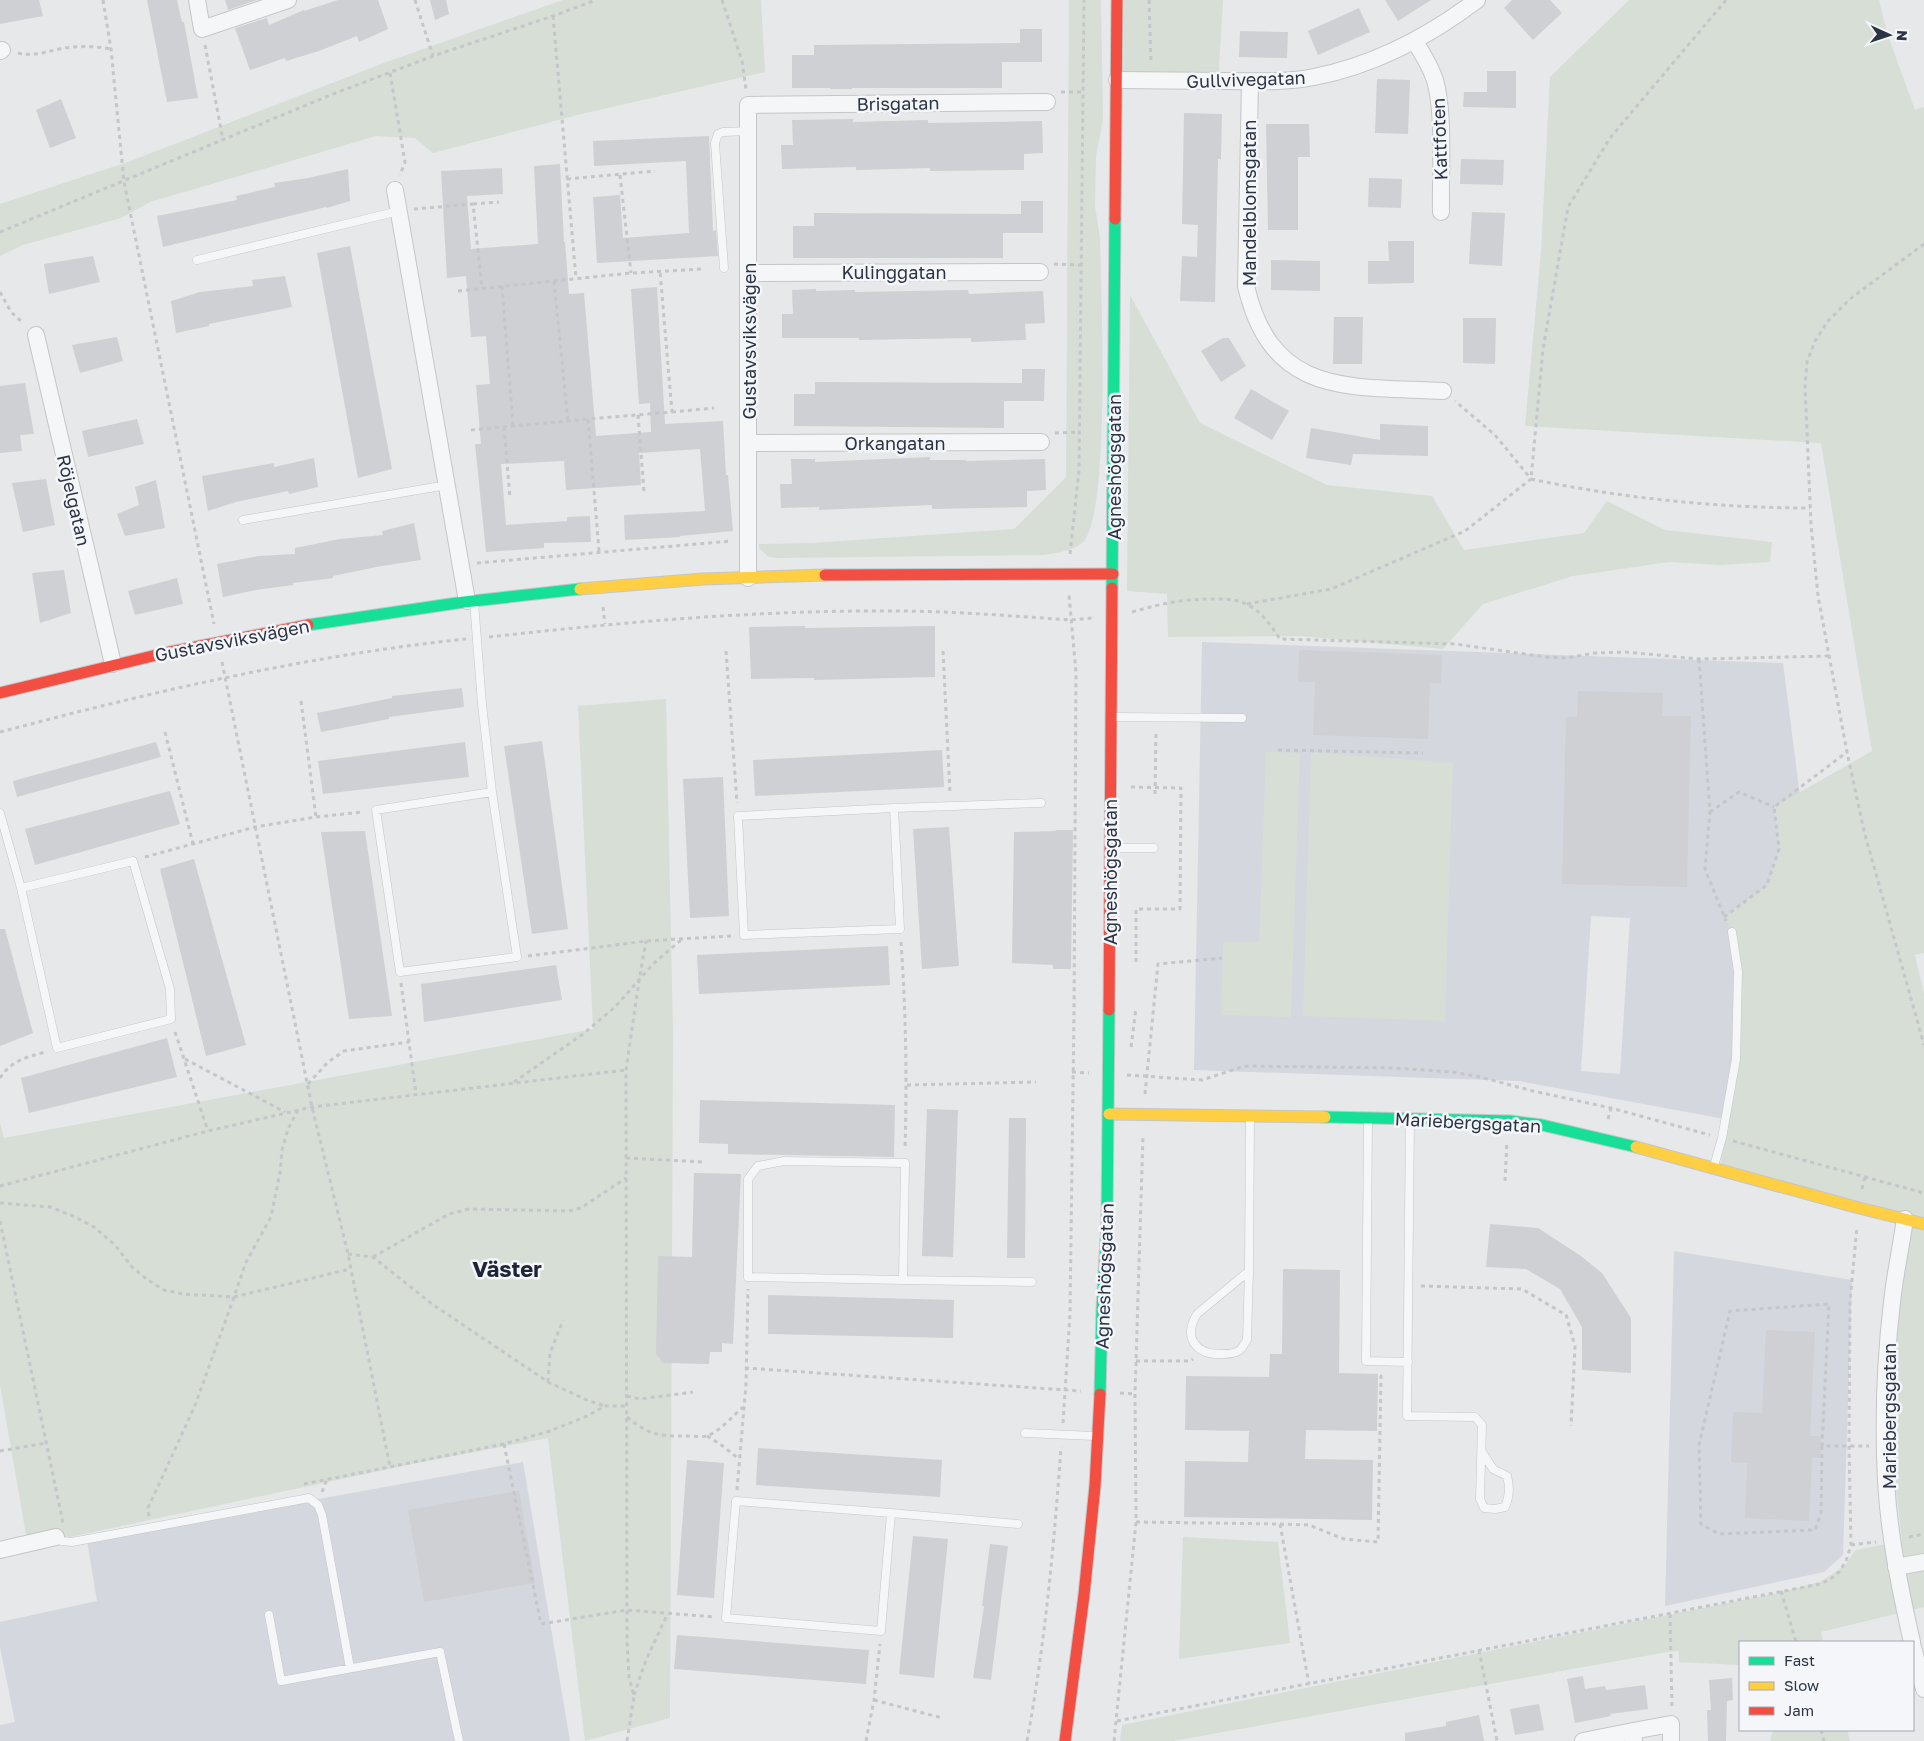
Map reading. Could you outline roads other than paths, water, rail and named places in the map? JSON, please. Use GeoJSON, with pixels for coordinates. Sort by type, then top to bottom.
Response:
{"type":"FeatureCollection","features":[{"type":"Feature","properties":{"kind":"street"},"geometry":{"type":"LineString","coordinates":[[197,0],[202,29],[288,0]]}},
{"type":"Feature","properties":{"kind":"street","name":"Agneshögsgatan"},"geometry":{"type":"LineString","coordinates":[[1065,1741],[1090,1544],[1098,1436],[1109,1114],[1109,848],[1113,616],[1117,0]]}},
{"type":"Feature","properties":{"kind":"street","name":"Gullvivegatan"},"geometry":{"type":"LineString","coordinates":[[1117,80],[1292,80],[1335,72],[1373,60],[1415,42],[1454,18],[1477,0]]}},
{"type":"Feature","properties":{"kind":"street","name":"Kattfoten"},"geometry":{"type":"LineString","coordinates":[[1415,42],[1430,67],[1435,80],[1438,99],[1441,212]]}},
{"type":"Feature","properties":{"kind":"street","name":"Mandelblomsgatan"},"geometry":{"type":"LineString","coordinates":[[1250,81],[1246,286],[1251,308],[1264,334],[1278,352],[1295,367],[1310,376],[1351,386],[1443,391]]}},
{"type":"Feature","properties":{"kind":"street","name":"Brisgatan"},"geometry":{"type":"LineString","coordinates":[[748,105],[1047,102]]}},
{"type":"Feature","properties":{"kind":"street","name":"Gustavsviksvägen"},"geometry":{"type":"LineString","coordinates":[[748,105],[748,578]]}},
{"type":"Feature","properties":{"kind":"street"},"geometry":{"type":"LineString","coordinates":[[395,190],[461,564],[471,601]]}},
{"type":"Feature","properties":{"kind":"street","name":"Kulinggatan"},"geometry":{"type":"LineString","coordinates":[[749,273],[1040,272]]}},
{"type":"Feature","properties":{"kind":"street","name":"Röjelgatan"},"geometry":{"type":"LineString","coordinates":[[36,335],[113,664]]}},
{"type":"Feature","properties":{"kind":"street","name":"Orkangatan"},"geometry":{"type":"LineString","coordinates":[[749,444],[1041,442]]}},
{"type":"Feature","properties":{"kind":"street","name":"Gustavsviksvägen"},"geometry":{"type":"LineString","coordinates":[[0,693],[113,664],[218,642],[391,612],[471,601],[647,583],[748,578],[926,574],[1113,574]]}},
{"type":"Feature","properties":{"kind":"street","name":"Mariebergsgatan"},"geometry":{"type":"LineString","coordinates":[[1109,1114],[1410,1118],[1510,1121],[1542,1125],[1604,1138],[1924,1224]]}},
{"type":"Feature","properties":{"kind":"street","name":"Mariebergsgatan"},"geometry":{"type":"LineString","coordinates":[[1905,1219],[1892,1301],[1886,1368],[1885,1446],[1886,1482],[1896,1567],[1912,1641]]}},
{"type":"Feature","properties":{"kind":"street"},"geometry":{"type":"LineString","coordinates":[[0,1550],[62,1532]]}},
{"type":"Feature","properties":{"kind":"street"},"geometry":{"type":"LineString","coordinates":[[1896,1567],[1924,1562]]}},
{"type":"Feature","properties":{"kind":"street"},"geometry":{"type":"LineString","coordinates":[[1914,1651],[1924,1689]]}},
{"type":"Feature","properties":{"kind":"street"},"geometry":{"type":"LineString","coordinates":[[1582,1741],[1634,1736],[1671,1724],[1671,1741]]}},
{"type":"Feature","properties":{"kind":"lane"},"geometry":{"type":"LineString","coordinates":[[724,268],[715,143],[718,134],[723,132],[748,131]]}},
{"type":"Feature","properties":{"kind":"lane"},"geometry":{"type":"LineString","coordinates":[[197,260],[399,211]]}},
{"type":"Feature","properties":{"kind":"lane"},"geometry":{"type":"LineString","coordinates":[[243,520],[447,485]]}},
{"type":"Feature","properties":{"kind":"lane"},"geometry":{"type":"LineString","coordinates":[[471,601],[478,638],[482,704],[492,792],[517,957],[400,972],[376,810],[492,792]]}},
{"type":"Feature","properties":{"kind":"lane"},"geometry":{"type":"LineString","coordinates":[[1112,717],[1242,718]]}},
{"type":"Feature","properties":{"kind":"lane"},"geometry":{"type":"LineString","coordinates":[[894,808],[900,928],[744,935],[738,816],[894,808],[1041,803]]}},
{"type":"Feature","properties":{"kind":"lane"},"geometry":{"type":"LineString","coordinates":[[0,813],[20,888],[57,1048],[171,1019],[170,989],[133,861],[20,888]]}},
{"type":"Feature","properties":{"kind":"lane"},"geometry":{"type":"LineString","coordinates":[[1109,848],[1154,848]]}},
{"type":"Feature","properties":{"kind":"lane"},"geometry":{"type":"LineString","coordinates":[[1714,1168],[1722,1138],[1736,1059],[1738,971],[1732,932]]}},
{"type":"Feature","properties":{"kind":"lane"},"geometry":{"type":"LineString","coordinates":[[1248,1271],[1197,1314],[1191,1323],[1190,1334],[1193,1342],[1204,1353],[1236,1353],[1242,1349],[1247,1340],[1248,1271],[1250,1116]]}},
{"type":"Feature","properties":{"kind":"lane"},"geometry":{"type":"LineString","coordinates":[[1368,1118],[1366,1361],[1408,1362]]}},
{"type":"Feature","properties":{"kind":"lane"},"geometry":{"type":"LineString","coordinates":[[1410,1118],[1407,1416],[1475,1417],[1482,1425],[1480,1499],[1484,1508],[1495,1509],[1505,1506],[1510,1486],[1507,1476],[1493,1469],[1482,1452]]}},
{"type":"Feature","properties":{"kind":"lane"},"geometry":{"type":"LineString","coordinates":[[903,1280],[905,1164],[784,1162],[758,1166],[748,1179],[748,1277],[903,1280],[1032,1282]]}},
{"type":"Feature","properties":{"kind":"lane"},"geometry":{"type":"LineString","coordinates":[[1025,1433],[1098,1436]]}},
{"type":"Feature","properties":{"kind":"lane"},"geometry":{"type":"LineString","coordinates":[[62,1532],[61,1541],[72,1542],[309,1498],[318,1505],[322,1515],[350,1668]]}},
{"type":"Feature","properties":{"kind":"lane"},"geometry":{"type":"LineString","coordinates":[[891,1513],[881,1631],[726,1618],[736,1501],[891,1513],[1018,1524]]}},
{"type":"Feature","properties":{"kind":"lane"},"geometry":{"type":"LineString","coordinates":[[269,1615],[281,1681],[440,1652],[459,1741]]}},
{"type":"Feature","properties":{"kind":"district","name":"Väster"},"geometry":{"type":"Point","coordinates":[507,1268]}}]}
